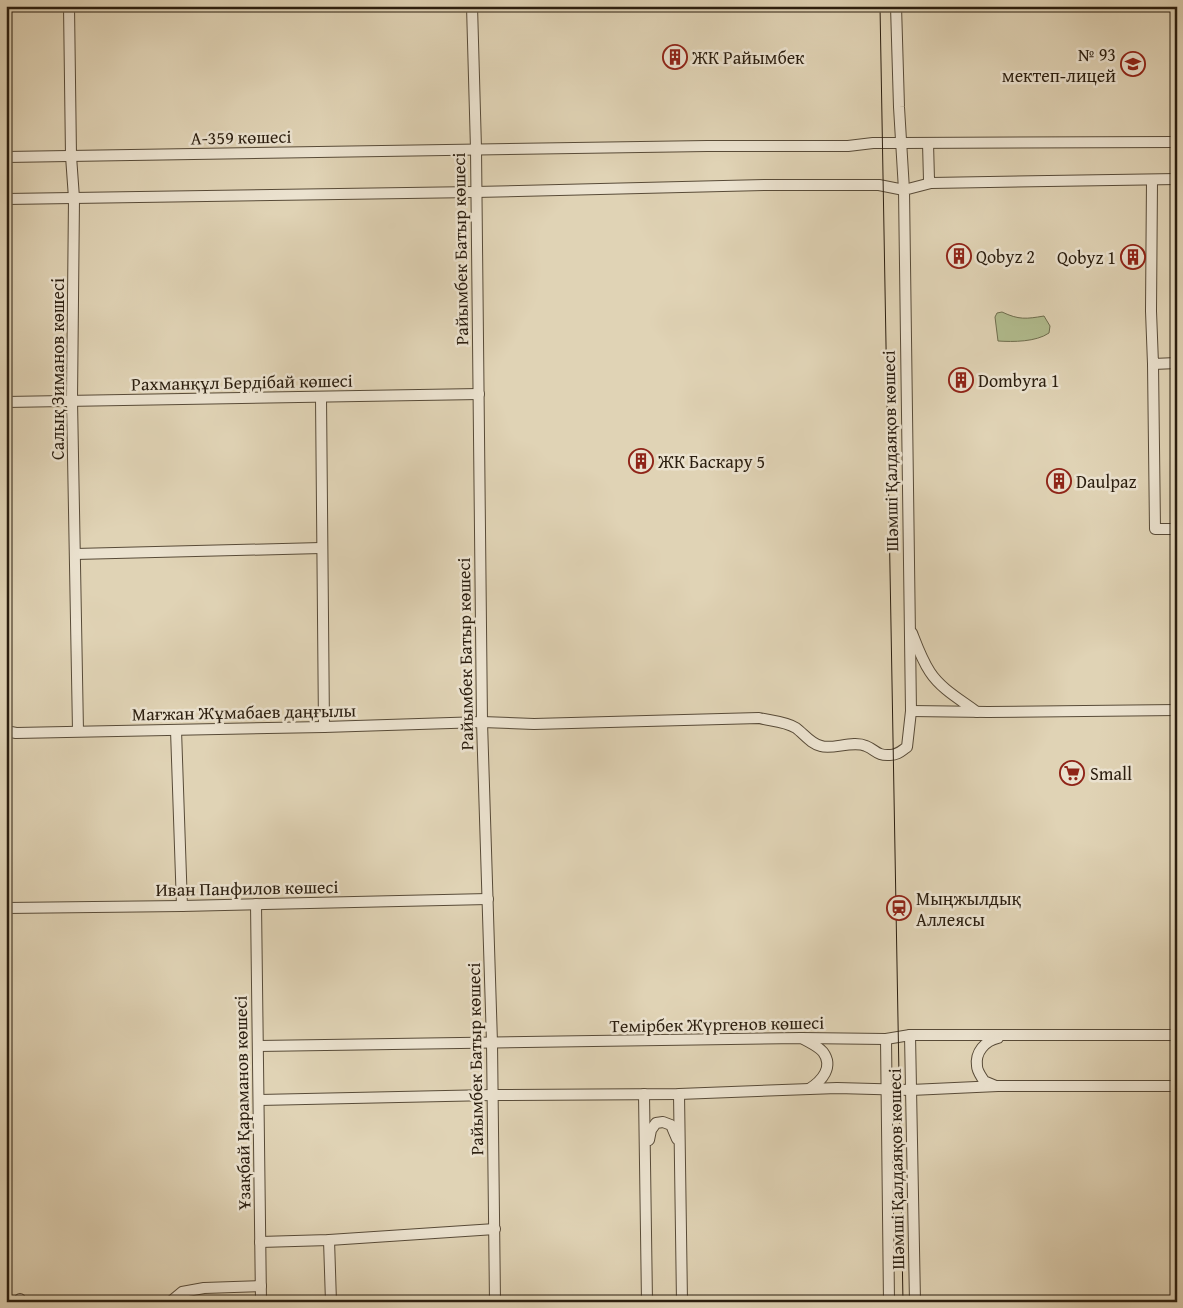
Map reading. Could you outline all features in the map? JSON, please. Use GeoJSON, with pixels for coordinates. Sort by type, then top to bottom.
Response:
{"type":"FeatureCollection","features":[{"type":"Feature","properties":{"kind":"street","name":"Салық Зиманов көшесі"},"geometry":{"type":"LineString","coordinates":[[69,6],[71,156],[74,198],[72,400],[78,731]]}},
{"type":"Feature","properties":{"kind":"street","name":"Райымбек Батыр көшесі"},"geometry":{"type":"LineString","coordinates":[[472,6],[476,150],[482,722],[492,1043],[496,1302]]}},
{"type":"Feature","properties":{"kind":"street","name":"Шәмші Қалдаяқов көшесі"},"geometry":{"type":"LineString","coordinates":[[896,6],[900,143],[904,190],[911,711]]}},
{"type":"Feature","properties":{"kind":"street","name":"А-359 көшесі"},"geometry":{"type":"LineString","coordinates":[[6,158],[790,145],[848,146],[873,143],[1177,142]]}},
{"type":"Feature","properties":{"kind":"street"},"geometry":{"type":"LineString","coordinates":[[928,143],[929,180],[931,183]]}},
{"type":"Feature","properties":{"kind":"street"},"geometry":{"type":"LineString","coordinates":[[6,199],[475,192],[766,185],[878,185],[904,190],[931,183],[1177,179]]}},
{"type":"Feature","properties":{"kind":"street"},"geometry":{"type":"LineString","coordinates":[[1152,180],[1151,312],[1155,529],[1177,529]]}},
{"type":"Feature","properties":{"kind":"street"},"geometry":{"type":"LineString","coordinates":[[1153,364],[1177,363]]}},
{"type":"Feature","properties":{"kind":"street","name":"Рахманқұл Бердібай көшесі"},"geometry":{"type":"LineString","coordinates":[[6,402],[479,394]]}},
{"type":"Feature","properties":{"kind":"street"},"geometry":{"type":"LineString","coordinates":[[321,397],[324,727]]}},
{"type":"Feature","properties":{"kind":"street"},"geometry":{"type":"LineString","coordinates":[[75,554],[321,548]]}},
{"type":"Feature","properties":{"kind":"street"},"geometry":{"type":"LineString","coordinates":[[909,625],[934,677],[950,693],[978,712]]}},
{"type":"Feature","properties":{"kind":"street"},"geometry":{"type":"LineString","coordinates":[[911,711],[1177,710]]}},
{"type":"Feature","properties":{"kind":"street","name":"Мағжан Жұмабаев даңғылы"},"geometry":{"type":"LineString","coordinates":[[6,731],[16,733],[482,722],[534,724],[759,718],[790,725],[821,747],[849,744],[866,746],[873,752],[888,756],[898,754],[907,747],[911,711]]}},
{"type":"Feature","properties":{"kind":"street"},"geometry":{"type":"LineString","coordinates":[[176,730],[182,906]]}},
{"type":"Feature","properties":{"kind":"street","name":"Иван Панфилов көшесі"},"geometry":{"type":"LineString","coordinates":[[6,908],[488,899]]}},
{"type":"Feature","properties":{"kind":"street","name":"Ұзақбай Қараманов көшесі"},"geometry":{"type":"LineString","coordinates":[[256,904],[261,1302]]}},
{"type":"Feature","properties":{"kind":"street","name":"Шәмші Қалдаяқов көшесі"},"geometry":{"type":"LineString","coordinates":[[910,1035],[915,1302]]}},
{"type":"Feature","properties":{"kind":"street","name":"Темірбек Жүргенов көшесі"},"geometry":{"type":"LineString","coordinates":[[258,1046],[801,1038],[886,1039],[910,1035],[1177,1035]]}},
{"type":"Feature","properties":{"kind":"street"},"geometry":{"type":"LineString","coordinates":[[998,1086],[984,1081],[977,1067],[977,1059],[982,1046],[991,1040],[1006,1036]]}},
{"type":"Feature","properties":{"kind":"street"},"geometry":{"type":"LineString","coordinates":[[801,1038],[822,1052],[827,1063],[824,1076],[809,1089]]}},
{"type":"Feature","properties":{"kind":"street","name":"Шәмші Қалдаяқов көшесі"},"geometry":{"type":"LineString","coordinates":[[886,1039],[889,1302]]}},
{"type":"Feature","properties":{"kind":"street"},"geometry":{"type":"LineString","coordinates":[[259,1100],[492,1095],[679,1094],[837,1088],[911,1090],[998,1086],[1177,1086]]}},
{"type":"Feature","properties":{"kind":"street"},"geometry":{"type":"LineString","coordinates":[[644,1094],[647,1302]]}},
{"type":"Feature","properties":{"kind":"street"},"geometry":{"type":"LineString","coordinates":[[679,1094],[682,1302]]}},
{"type":"Feature","properties":{"kind":"street"},"geometry":{"type":"LineString","coordinates":[[646,1153],[651,1130],[656,1123],[663,1122],[671,1125],[679,1147]]}},
{"type":"Feature","properties":{"kind":"street"},"geometry":{"type":"LineString","coordinates":[[260,1242],[330,1240],[495,1229]]}},
{"type":"Feature","properties":{"kind":"street"},"geometry":{"type":"LineString","coordinates":[[330,1240],[331,1302]]}},
{"type":"Feature","properties":{"kind":"street"},"geometry":{"type":"LineString","coordinates":[[170,1302],[182,1292],[204,1288],[261,1286]]}},
{"type":"Feature","properties":{"kind":"green space"},"geometry":{"type":"Polygon","coordinates":[[[1002,312],[1023,318],[1044,316],[1050,326],[1049,333],[1031,340],[998,341],[995,317],[997,313],[1002,312]]]}},
{"type":"Feature","properties":{"kind":"tram line"},"geometry":{"type":"LineString","coordinates":[[880,6],[903,1302]]}},
{"type":"Feature","properties":{"kind":"place","name":"ЖК Райымбек"},"geometry":{"type":"Point","coordinates":[675,57]}},
{"type":"Feature","properties":{"kind":"place","name":"№ 93 мектеп-лицей"},"geometry":{"type":"Point","coordinates":[1133,64]}},
{"type":"Feature","properties":{"kind":"place","name":"Qobyz 2"},"geometry":{"type":"Point","coordinates":[959,256]}},
{"type":"Feature","properties":{"kind":"place","name":"Qobyz 1"},"geometry":{"type":"Point","coordinates":[1133,257]}},
{"type":"Feature","properties":{"kind":"place","name":"Dombyra 1"},"geometry":{"type":"Point","coordinates":[961,380]}},
{"type":"Feature","properties":{"kind":"place","name":"ЖК Баскару 5"},"geometry":{"type":"Point","coordinates":[641,461]}},
{"type":"Feature","properties":{"kind":"place","name":"Daulpaz"},"geometry":{"type":"Point","coordinates":[1059,481]}},
{"type":"Feature","properties":{"kind":"place","name":"Small"},"geometry":{"type":"Point","coordinates":[1072,773]}},
{"type":"Feature","properties":{"kind":"place","name":"Мыңжылдық Аллеясы"},"geometry":{"type":"Point","coordinates":[899,908]}}]}
